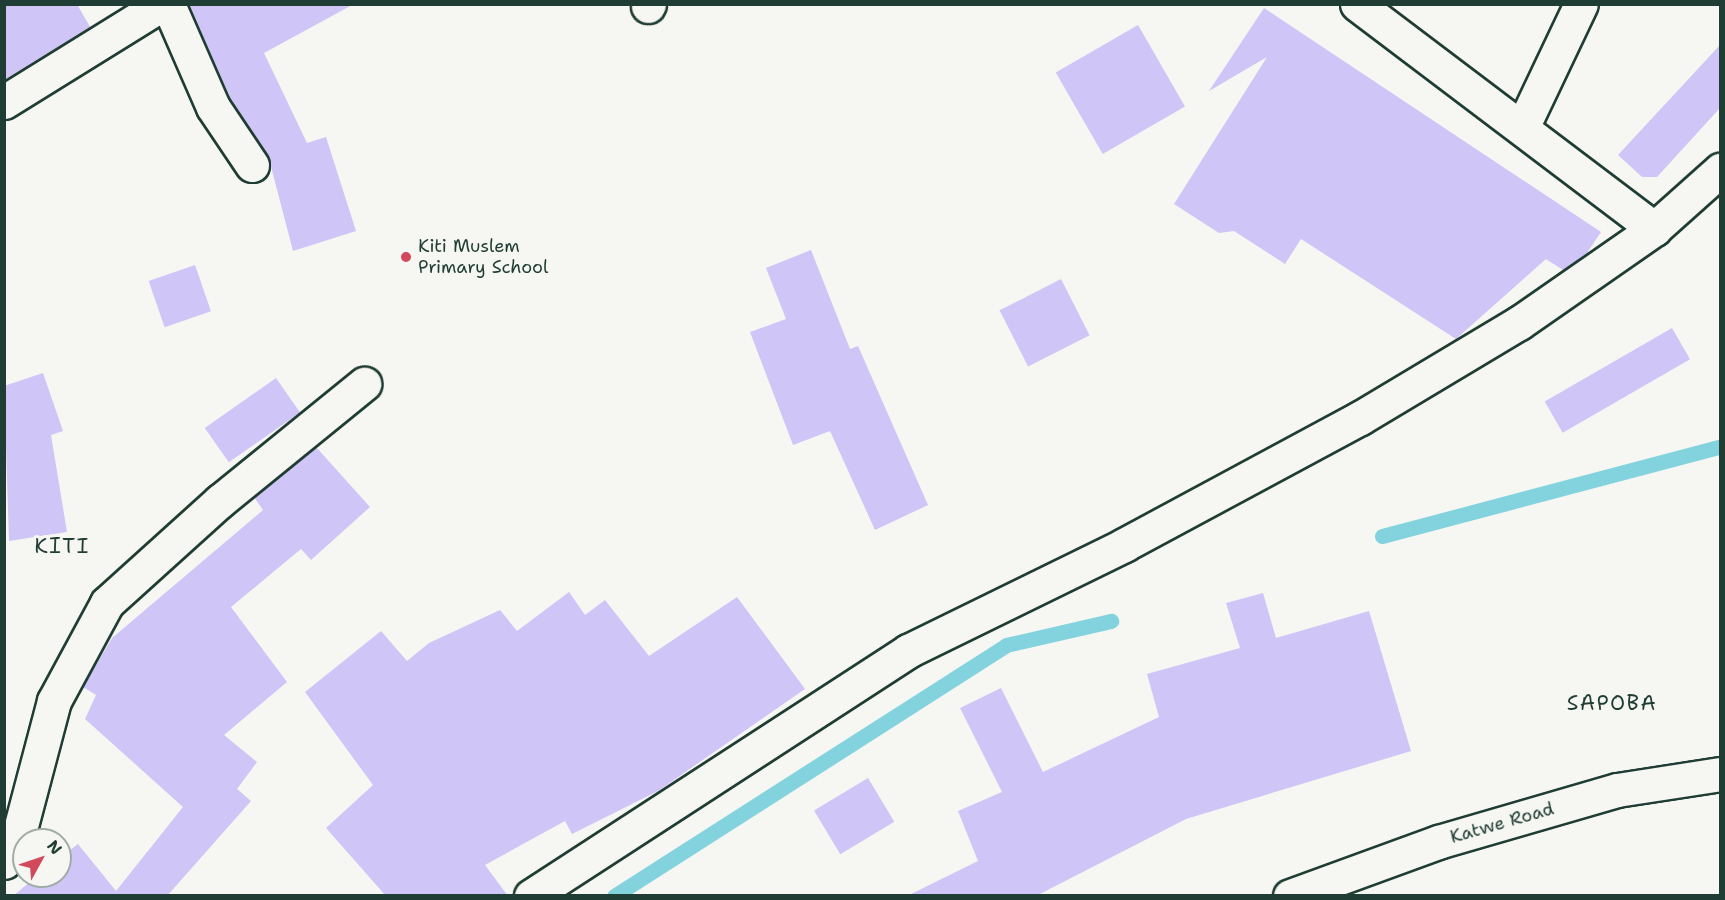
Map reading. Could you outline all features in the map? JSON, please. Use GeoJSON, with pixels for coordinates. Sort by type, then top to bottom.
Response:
{"type":"FeatureCollection","features":[{"type":"Feature","properties":{"kind":"main road"},"geometry":{"type":"LineString","coordinates":[[4,102],[162,4]]}},
{"type":"Feature","properties":{"kind":"main road"},"geometry":{"type":"LineString","coordinates":[[168,4],[213,107],[252,165]]}},
{"type":"Feature","properties":{"kind":"main road"},"geometry":{"type":"LineString","coordinates":[[1357,4],[1654,229]]}},
{"type":"Feature","properties":{"kind":"main road"},"geometry":{"type":"LineString","coordinates":[[1522,128],[1581,4]]}},
{"type":"Feature","properties":{"kind":"main road"},"geometry":{"type":"LineString","coordinates":[[531,896],[908,651],[1124,544],[1360,418],[1519,323],[1654,229],[1720,171]]}},
{"type":"Feature","properties":{"kind":"main road"},"geometry":{"type":"LineString","coordinates":[[4,862],[17,841],[54,701],[107,603],[220,501],[364,384]]}},
{"type":"Feature","properties":{"kind":"main road","name":"Katwe Road"},"geometry":{"type":"LineString","coordinates":[[1290,896],[1438,842],[1617,790],[1720,774]]}},
{"type":"Feature","properties":{"kind":"building"},"geometry":{"type":"Polygon","coordinates":[[[4,4],[77,4],[90,27],[4,80],[4,4]]]}},
{"type":"Feature","properties":{"kind":"building"},"geometry":{"type":"Polygon","coordinates":[[[189,4],[354,4],[264,53],[307,143],[326,137],[356,231],[293,251],[268,155],[230,98],[189,4]]]}},
{"type":"Feature","properties":{"kind":"building"},"geometry":{"type":"Polygon","coordinates":[[[1264,8],[1601,232],[1587,253],[1563,270],[1546,259],[1456,339],[1301,239],[1285,264],[1234,231],[1219,233],[1174,204],[1267,57],[1209,91],[1264,8]]]}},
{"type":"Feature","properties":{"kind":"building"},"geometry":{"type":"Polygon","coordinates":[[[1138,25],[1185,106],[1103,154],[1056,73],[1138,25]]]}},
{"type":"Feature","properties":{"kind":"building"},"geometry":{"type":"Polygon","coordinates":[[[1720,45],[1720,108],[1657,177],[1642,177],[1618,155],[1720,45]]]}},
{"type":"Feature","properties":{"kind":"building"},"geometry":{"type":"Polygon","coordinates":[[[811,250],[850,349],[858,346],[928,505],[875,530],[830,431],[793,445],[750,332],[786,319],[766,268],[811,250]]]}},
{"type":"Feature","properties":{"kind":"building"},"geometry":{"type":"Polygon","coordinates":[[[195,265],[211,311],[165,327],[149,281],[195,265]]]}},
{"type":"Feature","properties":{"kind":"building"},"geometry":{"type":"Polygon","coordinates":[[[1061,279],[1090,335],[1028,366],[1000,310],[1061,279]]]}},
{"type":"Feature","properties":{"kind":"building"},"geometry":{"type":"Polygon","coordinates":[[[1672,328],[1690,359],[1563,433],[1545,402],[1672,328]]]}},
{"type":"Feature","properties":{"kind":"building"},"geometry":{"type":"Polygon","coordinates":[[[43,373],[63,431],[51,435],[67,532],[9,541],[4,386],[43,373]]]}},
{"type":"Feature","properties":{"kind":"building"},"geometry":{"type":"Polygon","coordinates":[[[276,378],[300,412],[229,462],[205,428],[276,378]]]}},
{"type":"Feature","properties":{"kind":"building"},"geometry":{"type":"Polygon","coordinates":[[[316,447],[370,507],[311,560],[301,549],[231,607],[287,682],[224,735],[257,762],[237,789],[251,801],[167,896],[13,896],[23,888],[72,888],[72,849],[78,844],[116,891],[183,807],[85,719],[96,695],[83,687],[112,638],[263,510],[254,497],[316,447]]]}},
{"type":"Feature","properties":{"kind":"building"},"geometry":{"type":"Polygon","coordinates":[[[569,592],[585,615],[605,600],[649,656],[737,597],[805,689],[658,791],[572,834],[565,821],[485,865],[508,896],[386,896],[326,828],[373,785],[305,692],[381,631],[407,661],[429,643],[500,610],[517,631],[569,592]]]}},
{"type":"Feature","properties":{"kind":"building"},"geometry":{"type":"Polygon","coordinates":[[[1263,593],[1276,638],[1369,611],[1411,751],[1186,819],[1036,896],[907,896],[978,861],[958,811],[1002,792],[960,708],[1001,688],[1043,772],[1159,717],[1147,674],[1240,648],[1226,603],[1263,593]]]}},
{"type":"Feature","properties":{"kind":"building"},"geometry":{"type":"Polygon","coordinates":[[[868,778],[894,822],[840,854],[814,810],[868,778]]]}},
{"type":"Feature","properties":{"kind":"waterway"},"geometry":{"type":"LineString","coordinates":[[1382,536],[1720,447]]}},
{"type":"Feature","properties":{"kind":"waterway"},"geometry":{"type":"LineString","coordinates":[[614,896],[1006,645],[1111,621]]}},
{"type":"Feature","properties":{"kind":"place","name":"Kiti Muslem Primary School"},"geometry":{"type":"Point","coordinates":[406,257]}},
{"type":"Feature","properties":{"kind":"district","name":"KITI"},"geometry":{"type":"Point","coordinates":[62,546]}},
{"type":"Feature","properties":{"kind":"district","name":"SAPOBA"},"geometry":{"type":"Point","coordinates":[1612,703]}}]}
